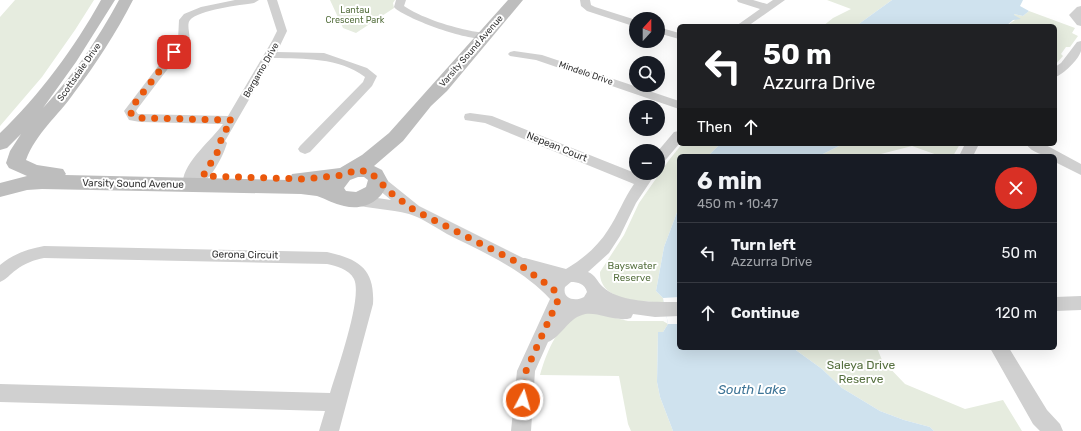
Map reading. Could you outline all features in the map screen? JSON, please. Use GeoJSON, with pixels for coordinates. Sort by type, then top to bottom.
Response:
{"type":"FeatureCollection","features":[{"type":"Feature","properties":{"kind":"street","name":"Scottsdale Drive"},"geometry":{"type":"LineString","coordinates":[[0,144],[49,89],[98,18],[108,0]]}},
{"type":"Feature","properties":{"kind":"street","name":"Scottsdale Drive"},"geometry":{"type":"LineString","coordinates":[[0,186],[15,172],[17,166],[11,160],[21,146],[68,91],[113,23],[126,0]]}},
{"type":"Feature","properties":{"kind":"street"},"geometry":{"type":"LineString","coordinates":[[232,120],[140,118],[131,115],[130,111],[183,42],[186,35],[184,22],[187,16],[202,10],[254,0]]}},
{"type":"Feature","properties":{"kind":"street","name":"Bergamo Drive"},"geometry":{"type":"LineString","coordinates":[[195,179],[218,151],[222,136],[278,41],[282,31],[272,0]]}},
{"type":"Feature","properties":{"kind":"street"},"geometry":{"type":"LineString","coordinates":[[401,0],[399,4],[402,10],[452,30],[478,34]]}},
{"type":"Feature","properties":{"kind":"street","name":"Varsity Sound Avenue"},"geometry":{"type":"LineString","coordinates":[[0,190],[27,183],[42,182],[195,179],[305,179],[347,173],[369,160],[396,137],[425,102],[441,87],[478,34],[509,0]]}},
{"type":"Feature","properties":{"kind":"street","name":"Varsity Sound Avenue"},"geometry":{"type":"LineString","coordinates":[[478,34],[516,0]]}},
{"type":"Feature","properties":{"kind":"street"},"geometry":{"type":"LineString","coordinates":[[585,0],[586,6],[591,9],[629,22]]}},
{"type":"Feature","properties":{"kind":"street"},"geometry":{"type":"LineString","coordinates":[[742,0],[768,8]]}},
{"type":"Feature","properties":{"kind":"street"},"geometry":{"type":"LineString","coordinates":[[749,23],[780,0]]}},
{"type":"Feature","properties":{"kind":"street"},"geometry":{"type":"LineString","coordinates":[[1081,9],[1074,15],[1081,23]]}},
{"type":"Feature","properties":{"kind":"street"},"geometry":{"type":"LineString","coordinates":[[665,32],[677,35]]}},
{"type":"Feature","properties":{"kind":"street"},"geometry":{"type":"LineString","coordinates":[[1057,71],[1065,65],[1081,44]]}},
{"type":"Feature","properties":{"kind":"street","name":"Mindelo Drive"},"geometry":{"type":"LineString","coordinates":[[514,54],[538,57],[677,104]]}},
{"type":"Feature","properties":{"kind":"street"},"geometry":{"type":"LineString","coordinates":[[270,55],[324,56],[363,70],[371,76],[368,83],[305,149]]}},
{"type":"Feature","properties":{"kind":"street","name":"Nepean Court"},"geometry":{"type":"LineString","coordinates":[[470,117],[487,119],[629,171]]}},
{"type":"Feature","properties":{"kind":"street","name":"Varsity Sound Avenue"},"geometry":{"type":"LineString","coordinates":[[376,178],[396,137]]}},
{"type":"Feature","properties":{"kind":"street"},"geometry":{"type":"LineString","coordinates":[[665,152],[677,137]]}},
{"type":"Feature","properties":{"kind":"street"},"geometry":{"type":"LineString","coordinates":[[1036,146],[1051,154]]}},
{"type":"Feature","properties":{"kind":"street"},"geometry":{"type":"LineString","coordinates":[[1057,146],[1081,158]]}},
{"type":"Feature","properties":{"kind":"street"},"geometry":{"type":"LineString","coordinates":[[1057,157],[1081,170]]}},
{"type":"Feature","properties":{"kind":"street","name":"Varsity Sound Avenue"},"geometry":{"type":"LineString","coordinates":[[11,160],[33,171],[52,174],[195,179],[301,187],[318,189],[347,198]]}},
{"type":"Feature","properties":{"kind":"street"},"geometry":{"type":"LineString","coordinates":[[414,210],[382,203],[347,198],[334,188],[338,179],[347,173],[364,170],[376,178],[414,210],[513,260],[548,285],[557,297],[567,306],[599,308],[629,314],[641,310]]}},
{"type":"Feature","properties":{"kind":"street"},"geometry":{"type":"LineString","coordinates":[[347,198],[370,194],[377,186],[376,178]]}},
{"type":"Feature","properties":{"kind":"street"},"geometry":{"type":"LineString","coordinates":[[521,431],[526,371],[540,341],[557,297],[556,284],[582,268],[603,249],[615,232],[623,214],[644,180]]}},
{"type":"Feature","properties":{"kind":"street"},"geometry":{"type":"LineString","coordinates":[[540,341],[563,318],[592,300],[603,249]]}},
{"type":"Feature","properties":{"kind":"street","name":"Gerona Circuit"},"geometry":{"type":"LineString","coordinates":[[0,275],[8,266],[18,260],[30,254],[44,252],[134,252],[327,258],[350,264],[359,273],[364,282],[366,292],[338,402],[329,431]]}},
{"type":"Feature","properties":{"kind":"street"},"geometry":{"type":"LineString","coordinates":[[513,260],[567,276],[584,277],[594,287],[614,302],[641,310],[672,310]]}},
{"type":"Feature","properties":{"kind":"street"},"geometry":{"type":"LineString","coordinates":[[1057,304],[1081,303]]}},
{"type":"Feature","properties":{"kind":"street"},"geometry":{"type":"LineString","coordinates":[[1000,350],[1040,417],[1053,431]]}},
{"type":"Feature","properties":{"kind":"street"},"geometry":{"type":"LineString","coordinates":[[0,393],[338,402]]}},
{"type":"Feature","properties":{"kind":"green space"},"geometry":{"type":"Polygon","coordinates":[[[15,0],[94,0],[42,77],[0,126],[0,17],[15,0]]]}},
{"type":"Feature","properties":{"kind":"green space","name":"Lantau Crescent Park"},"geometry":{"type":"Polygon","coordinates":[[[330,0],[395,0],[393,3],[394,8],[356,33],[343,28],[330,0]]]}},
{"type":"Feature","properties":{"kind":"green space"},"geometry":{"type":"Polygon","coordinates":[[[827,0],[892,0],[859,24],[826,24],[833,18],[851,9],[827,0]]]}},
{"type":"Feature","properties":{"kind":"green space"},"geometry":{"type":"Polygon","coordinates":[[[1029,11],[1075,28],[1072,33],[1078,36],[1070,47],[1066,47],[1061,54],[1063,56],[1057,63],[1057,24],[1009,24],[1015,20],[1014,14],[1023,16],[1029,11]]]}},
{"type":"Feature","properties":{"kind":"green space","name":"Bayswater Reserve"},"geometry":{"type":"Polygon","coordinates":[[[680,146],[718,146],[710,154],[677,154],[677,212],[664,247],[656,291],[663,298],[664,302],[645,302],[614,295],[602,282],[600,272],[624,235],[639,203],[655,180],[665,180],[665,166],[680,146]]]}},
{"type":"Feature","properties":{"kind":"green space"},"geometry":{"type":"Polygon","coordinates":[[[839,146],[912,146],[881,154],[823,154],[839,146]]]}},
{"type":"Feature","properties":{"kind":"green space"},"geometry":{"type":"Polygon","coordinates":[[[912,146],[959,146],[954,154],[934,154],[912,146]]]}},
{"type":"Feature","properties":{"kind":"green space"},"geometry":{"type":"Polygon","coordinates":[[[591,312],[628,321],[663,321],[668,324],[663,332],[658,332],[657,382],[660,397],[673,431],[631,431],[628,424],[619,376],[540,375],[545,359],[557,334],[569,320],[576,315],[591,312]]]}},
{"type":"Feature","properties":{"kind":"green space","name":"Saleya Drive Reserve"},"geometry":{"type":"Polygon","coordinates":[[[796,350],[878,350],[882,360],[905,384],[965,409],[1003,400],[1022,431],[934,431],[930,427],[904,420],[880,411],[842,388],[822,369],[796,350]]]}},
{"type":"Feature","properties":{"kind":"water"},"geometry":{"type":"Polygon","coordinates":[[[892,0],[1023,0],[1020,6],[1029,11],[1023,16],[1014,14],[1021,19],[1013,20],[1008,24],[859,24],[892,0]]]}},
{"type":"Feature","properties":{"kind":"water"},"geometry":{"type":"Polygon","coordinates":[[[718,146],[839,146],[823,154],[710,154],[718,146]]]}},
{"type":"Feature","properties":{"kind":"water","name":"South Lake"},"geometry":{"type":"Polygon","coordinates":[[[677,212],[677,350],[796,350],[822,369],[842,388],[880,411],[904,420],[930,427],[934,431],[673,431],[660,397],[657,382],[658,332],[663,332],[668,324],[663,298],[656,291],[664,247],[677,212]]]}},
{"type":"Feature","properties":{"kind":"pier"},"geometry":{"type":"Polygon","coordinates":[[[677,297],[677,324],[668,324],[663,298],[677,297]]]}},
{"type":"Feature","properties":{"kind":"route"},"geometry":{"type":"LineString","coordinates":[[174,52],[130,111],[131,115],[140,118],[232,120],[222,136],[218,151],[203,176],[305,179],[343,175],[357,170],[364,170],[374,175],[378,181],[391,193],[414,210],[513,260],[554,290],[558,300],[526,371],[523,400]]}}]}
